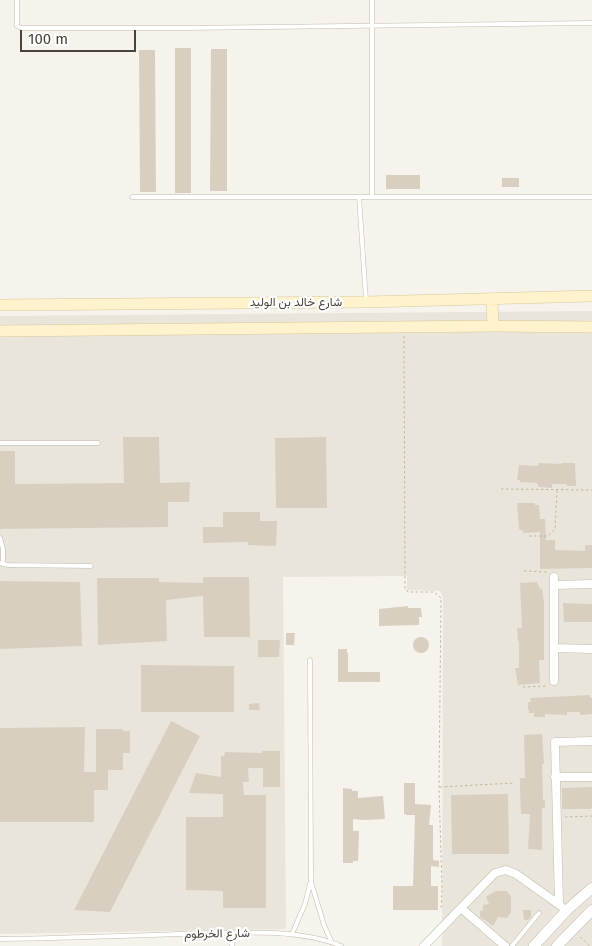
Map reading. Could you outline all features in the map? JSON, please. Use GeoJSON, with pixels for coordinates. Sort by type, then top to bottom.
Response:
{"type":"FeatureCollection","features":[{"type":"Feature","properties":{"kind":"main road","name":"شارع خالد بن الوليد"},"geometry":{"type":"LineString","coordinates":[[0,305],[366,302],[592,296]]}},
{"type":"Feature","properties":{"kind":"main road"},"geometry":{"type":"LineString","coordinates":[[492,299],[493,326]]}},
{"type":"Feature","properties":{"kind":"main road","name":"شارع خالد بن الوليد"},"geometry":{"type":"LineString","coordinates":[[0,331],[493,326],[592,327]]}},
{"type":"Feature","properties":{"kind":"street"},"geometry":{"type":"LineString","coordinates":[[554,680],[554,581],[592,584]]}},
{"type":"Feature","properties":{"kind":"street"},"geometry":{"type":"LineString","coordinates":[[554,648],[592,649]]}},
{"type":"Feature","properties":{"kind":"street"},"geometry":{"type":"LineString","coordinates":[[563,907],[556,817],[555,742],[592,741]]}},
{"type":"Feature","properties":{"kind":"street"},"geometry":{"type":"LineString","coordinates":[[555,777],[592,776]]}},
{"type":"Feature","properties":{"kind":"street"},"geometry":{"type":"LineString","coordinates":[[424,946],[495,873],[506,870],[516,874],[563,907]]}},
{"type":"Feature","properties":{"kind":"street"},"geometry":{"type":"LineString","coordinates":[[534,946],[551,926],[563,907],[592,888]]}},
{"type":"Feature","properties":{"kind":"street"},"geometry":{"type":"LineString","coordinates":[[461,908],[505,946]]}},
{"type":"Feature","properties":{"kind":"street"},"geometry":{"type":"LineString","coordinates":[[557,946],[592,910]]}},
{"type":"Feature","properties":{"kind":"street"},"geometry":{"type":"LineString","coordinates":[[551,926],[564,938]]}},
{"type":"Feature","properties":{"kind":"lane"},"geometry":{"type":"LineString","coordinates":[[17,0],[18,26],[20,28],[592,23]]}},
{"type":"Feature","properties":{"kind":"lane"},"geometry":{"type":"LineString","coordinates":[[372,0],[372,197]]}},
{"type":"Feature","properties":{"kind":"lane"},"geometry":{"type":"LineString","coordinates":[[132,197],[592,197]]}},
{"type":"Feature","properties":{"kind":"lane"},"geometry":{"type":"LineString","coordinates":[[359,197],[366,302]]}},
{"type":"Feature","properties":{"kind":"lane"},"geometry":{"type":"LineString","coordinates":[[0,442],[98,444]]}},
{"type":"Feature","properties":{"kind":"lane"},"geometry":{"type":"LineString","coordinates":[[0,538],[3,549],[2,564],[91,566]]}},
{"type":"Feature","properties":{"kind":"lane"},"geometry":{"type":"LineString","coordinates":[[292,934],[305,904],[311,880],[310,660]]}},
{"type":"Feature","properties":{"kind":"lane"},"geometry":{"type":"LineString","coordinates":[[311,880],[324,925],[331,941]]}},
{"type":"Feature","properties":{"kind":"lane"},"geometry":{"type":"LineString","coordinates":[[512,946],[540,913]]}},
{"type":"Feature","properties":{"kind":"lane"},"geometry":{"type":"LineString","coordinates":[[232,946],[234,933]]}},
{"type":"Feature","properties":{"kind":"lane","name":"شارع الخرطوم"},"geometry":{"type":"LineString","coordinates":[[0,939],[234,933],[292,934],[331,941],[342,946]]}},
{"type":"Feature","properties":{"kind":"path"},"geometry":{"type":"LineString","coordinates":[[404,328],[405,590],[409,592],[434,592],[440,598],[439,787],[441,909]]}},
{"type":"Feature","properties":{"kind":"path"},"geometry":{"type":"LineString","coordinates":[[501,489],[592,490]]}},
{"type":"Feature","properties":{"kind":"path"},"geometry":{"type":"LineString","coordinates":[[529,536],[548,536],[555,529],[557,489]]}},
{"type":"Feature","properties":{"kind":"path"},"geometry":{"type":"LineString","coordinates":[[524,571],[549,572],[552,573],[554,581]]}},
{"type":"Feature","properties":{"kind":"path"},"geometry":{"type":"LineString","coordinates":[[522,687],[546,687],[554,680]]}},
{"type":"Feature","properties":{"kind":"path"},"geometry":{"type":"LineString","coordinates":[[439,787],[514,783]]}},
{"type":"Feature","properties":{"kind":"path"},"geometry":{"type":"LineString","coordinates":[[556,817],[592,816]]}},
{"type":"Feature","properties":{"kind":"path"},"geometry":{"type":"LineString","coordinates":[[572,930],[590,946]]}},
{"type":"Feature","properties":{"kind":"shaded area"},"geometry":{"type":"Polygon","coordinates":[[[592,311],[592,946],[442,946],[443,597],[440,591],[407,590],[407,576],[283,577],[286,929],[0,934],[0,316],[592,311]]]}},
{"type":"Feature","properties":{"kind":"building"},"geometry":{"type":"Polygon","coordinates":[[[175,48],[191,48],[191,193],[175,193],[175,48]]]}},
{"type":"Feature","properties":{"kind":"building"},"geometry":{"type":"Polygon","coordinates":[[[211,49],[227,49],[227,191],[210,191],[211,49]]]}},
{"type":"Feature","properties":{"kind":"building"},"geometry":{"type":"Polygon","coordinates":[[[139,50],[155,50],[156,192],[140,192],[139,50]]]}},
{"type":"Feature","properties":{"kind":"building"},"geometry":{"type":"Polygon","coordinates":[[[386,175],[420,175],[420,189],[386,189],[386,175]]]}},
{"type":"Feature","properties":{"kind":"building"},"geometry":{"type":"Polygon","coordinates":[[[502,178],[519,178],[519,187],[502,187],[502,178]]]}},
{"type":"Feature","properties":{"kind":"building"},"geometry":{"type":"Polygon","coordinates":[[[123,437],[159,437],[160,483],[190,482],[189,502],[168,502],[168,527],[0,529],[0,451],[15,451],[15,484],[124,483],[123,437]]]}},
{"type":"Feature","properties":{"kind":"building"},"geometry":{"type":"Polygon","coordinates":[[[326,437],[327,508],[276,508],[275,438],[326,437]]]}},
{"type":"Feature","properties":{"kind":"building"},"geometry":{"type":"Polygon","coordinates":[[[538,463],[575,463],[576,486],[552,484],[552,488],[539,487],[537,483],[520,482],[520,480],[517,480],[519,465],[538,466],[538,463]]]}},
{"type":"Feature","properties":{"kind":"building"},"geometry":{"type":"Polygon","coordinates":[[[517,503],[535,503],[535,505],[539,505],[540,519],[545,519],[546,540],[555,540],[555,550],[585,551],[585,545],[592,545],[592,568],[540,569],[540,532],[523,533],[519,529],[517,503]]]}},
{"type":"Feature","properties":{"kind":"building"},"geometry":{"type":"Polygon","coordinates":[[[223,512],[260,512],[260,521],[277,521],[276,546],[248,545],[248,542],[203,543],[203,527],[223,527],[223,512]]]}},
{"type":"Feature","properties":{"kind":"building"},"geometry":{"type":"Polygon","coordinates":[[[203,577],[249,577],[250,637],[204,637],[203,596],[166,600],[167,641],[98,645],[97,578],[159,578],[159,582],[203,583],[203,577]]]}},
{"type":"Feature","properties":{"kind":"building"},"geometry":{"type":"Polygon","coordinates":[[[0,581],[80,582],[82,646],[0,649],[0,581]]]}},
{"type":"Feature","properties":{"kind":"building"},"geometry":{"type":"Polygon","coordinates":[[[537,582],[540,589],[542,588],[544,603],[544,660],[539,660],[540,683],[518,685],[515,668],[519,668],[517,628],[522,628],[520,583],[537,582]]]}},
{"type":"Feature","properties":{"kind":"building"},"geometry":{"type":"Polygon","coordinates":[[[563,603],[592,604],[592,622],[564,622],[563,603]]]}},
{"type":"Feature","properties":{"kind":"building"},"geometry":{"type":"Polygon","coordinates":[[[408,606],[408,608],[421,608],[422,617],[419,617],[419,625],[379,626],[379,609],[408,606]]]}},
{"type":"Feature","properties":{"kind":"building"},"geometry":{"type":"Polygon","coordinates":[[[286,633],[295,633],[294,645],[286,645],[286,633]]]}},
{"type":"Feature","properties":{"kind":"building"},"geometry":{"type":"Polygon","coordinates":[[[418,637],[424,637],[429,642],[427,651],[418,653],[413,648],[413,642],[418,637]]]}},
{"type":"Feature","properties":{"kind":"building"},"geometry":{"type":"Polygon","coordinates":[[[258,640],[280,640],[279,657],[258,657],[258,640]]]}},
{"type":"Feature","properties":{"kind":"building"},"geometry":{"type":"Polygon","coordinates":[[[338,649],[347,649],[348,672],[380,672],[380,682],[338,682],[338,649]]]}},
{"type":"Feature","properties":{"kind":"building"},"geometry":{"type":"Polygon","coordinates":[[[141,665],[234,666],[234,712],[141,712],[141,665]]]}},
{"type":"Feature","properties":{"kind":"building"},"geometry":{"type":"Polygon","coordinates":[[[590,695],[590,698],[592,698],[592,714],[580,715],[580,712],[567,712],[567,715],[545,714],[545,717],[534,717],[534,713],[529,713],[528,710],[528,702],[531,702],[530,698],[590,695]]]}},
{"type":"Feature","properties":{"kind":"building"},"geometry":{"type":"Polygon","coordinates":[[[259,703],[260,710],[249,710],[249,704],[259,703]]]}},
{"type":"Feature","properties":{"kind":"building"},"geometry":{"type":"Polygon","coordinates":[[[171,721],[200,736],[110,912],[74,910],[171,721]]]}},
{"type":"Feature","properties":{"kind":"building"},"geometry":{"type":"Polygon","coordinates":[[[85,727],[84,772],[96,772],[96,729],[123,729],[123,731],[130,731],[130,753],[123,753],[123,770],[108,770],[108,790],[94,790],[94,822],[0,822],[0,728],[85,727]]]}},
{"type":"Feature","properties":{"kind":"building"},"geometry":{"type":"Polygon","coordinates":[[[542,734],[544,764],[542,764],[543,800],[545,800],[545,808],[542,808],[542,850],[528,849],[530,814],[521,814],[520,778],[525,778],[524,735],[542,734]]]}},
{"type":"Feature","properties":{"kind":"building"},"geometry":{"type":"Polygon","coordinates":[[[262,751],[280,751],[280,787],[263,787],[263,768],[248,768],[249,782],[243,782],[244,795],[266,795],[266,908],[223,908],[223,891],[186,890],[186,817],[223,817],[223,794],[189,793],[196,773],[221,777],[221,756],[224,756],[225,752],[262,753],[262,751]]]}},
{"type":"Feature","properties":{"kind":"building"},"geometry":{"type":"Polygon","coordinates":[[[404,783],[415,783],[415,804],[431,805],[429,825],[433,825],[433,860],[439,861],[439,867],[431,866],[431,886],[438,886],[438,910],[393,910],[393,886],[413,886],[415,815],[404,814],[404,783]]]}},
{"type":"Feature","properties":{"kind":"building"},"geometry":{"type":"Polygon","coordinates":[[[592,787],[591,809],[562,809],[562,788],[592,787]]]}},
{"type":"Feature","properties":{"kind":"building"},"geometry":{"type":"Polygon","coordinates":[[[343,788],[358,791],[358,798],[383,796],[385,819],[353,819],[353,831],[359,831],[358,861],[353,861],[353,863],[343,863],[343,788]]]}},
{"type":"Feature","properties":{"kind":"building"},"geometry":{"type":"Polygon","coordinates":[[[508,794],[509,854],[452,854],[451,795],[508,794]]]}},
{"type":"Feature","properties":{"kind":"building"},"geometry":{"type":"Polygon","coordinates":[[[496,891],[507,891],[511,897],[511,912],[507,918],[498,917],[493,926],[480,917],[480,911],[483,910],[483,905],[489,904],[486,897],[496,891]]]}},
{"type":"Feature","properties":{"kind":"building"},"geometry":{"type":"Polygon","coordinates":[[[523,910],[531,910],[531,917],[528,920],[524,920],[523,910]]]}}]}
